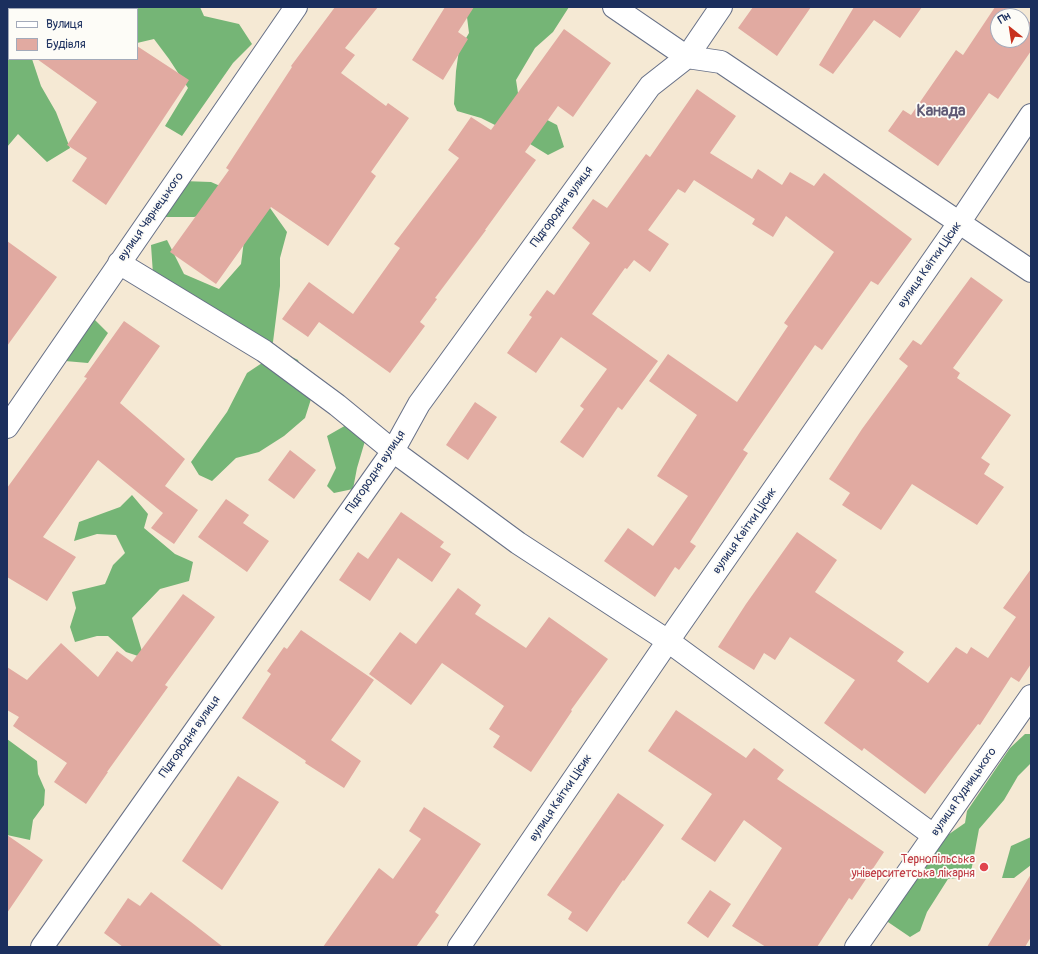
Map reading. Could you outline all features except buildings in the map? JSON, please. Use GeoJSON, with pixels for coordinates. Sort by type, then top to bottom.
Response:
{"type":"FeatureCollection","features":[{"type":"Feature","properties":{"kind":"street","name":"вулиця Чарнецького"},"geometry":{"type":"LineString","coordinates":[[7,427],[296,7]]}},
{"type":"Feature","properties":{"kind":"street"},"geometry":{"type":"LineString","coordinates":[[614,7],[687,57],[721,62],[1031,271]]}},
{"type":"Feature","properties":{"kind":"street","name":"Підгородня вулиця"},"geometry":{"type":"LineString","coordinates":[[42,947],[393,451],[419,404],[650,86],[687,57],[721,7]]}},
{"type":"Feature","properties":{"kind":"street","name":"вулиця Квітки Цісик"},"geometry":{"type":"LineString","coordinates":[[460,947],[668,642],[959,223],[1031,115]]}},
{"type":"Feature","properties":{"kind":"street"},"geometry":{"type":"LineString","coordinates":[[119,263],[264,351],[338,405],[393,451],[518,544],[668,642],[933,835]]}},
{"type":"Feature","properties":{"kind":"street","name":"вулиця Рудницького"},"geometry":{"type":"LineString","coordinates":[[856,947],[1031,696]]}},
{"type":"Feature","properties":{"kind":"green space"},"geometry":{"type":"Polygon","coordinates":[[[7,7],[200,7],[204,16],[239,24],[252,44],[233,63],[182,136],[165,126],[188,88],[154,39],[138,43],[138,8],[8,8],[8,60],[32,60],[41,86],[56,112],[70,148],[47,162],[18,134],[7,147],[7,7]]]}},
{"type":"Feature","properties":{"kind":"green space"},"geometry":{"type":"Polygon","coordinates":[[[472,7],[569,7],[553,32],[535,48],[516,80],[520,106],[557,125],[564,147],[548,155],[517,136],[481,118],[457,111],[454,104],[459,50],[469,33],[466,9],[472,7]]]}},
{"type":"Feature","properties":{"kind":"green space"},"geometry":{"type":"Polygon","coordinates":[[[183,181],[211,182],[227,189],[263,198],[287,232],[280,258],[280,286],[273,342],[269,349],[153,274],[151,245],[167,240],[184,274],[219,289],[241,264],[245,233],[221,211],[194,217],[163,217],[183,181]]]}},
{"type":"Feature","properties":{"kind":"green space"},"geometry":{"type":"Polygon","coordinates":[[[94,319],[108,333],[88,363],[65,361],[94,319]]]}},
{"type":"Feature","properties":{"kind":"green space"},"geometry":{"type":"Polygon","coordinates":[[[280,351],[298,360],[311,399],[305,418],[284,436],[259,452],[236,458],[212,481],[199,475],[191,462],[227,412],[247,373],[280,351]]]}},
{"type":"Feature","properties":{"kind":"green space"},"geometry":{"type":"Polygon","coordinates":[[[348,424],[365,441],[357,468],[353,489],[334,493],[327,486],[336,468],[327,436],[348,424]]]}},
{"type":"Feature","properties":{"kind":"green space"},"geometry":{"type":"Polygon","coordinates":[[[132,495],[148,514],[144,528],[175,554],[193,562],[189,581],[160,589],[132,618],[144,658],[126,652],[108,636],[97,636],[75,642],[70,627],[76,608],[72,592],[105,584],[113,565],[125,553],[116,535],[97,534],[74,541],[79,522],[120,507],[132,495]]]}},
{"type":"Feature","properties":{"kind":"green space"},"geometry":{"type":"Polygon","coordinates":[[[1025,734],[1031,734],[1031,763],[1018,776],[1004,800],[979,829],[971,872],[966,877],[948,879],[927,912],[920,931],[910,937],[885,920],[897,888],[925,868],[942,839],[965,823],[967,811],[1010,748],[1025,734]]]}},
{"type":"Feature","properties":{"kind":"green space"},"geometry":{"type":"Polygon","coordinates":[[[7,739],[37,761],[38,774],[45,790],[44,805],[33,820],[30,840],[7,835],[7,739]]]}},
{"type":"Feature","properties":{"kind":"green space"},"geometry":{"type":"Polygon","coordinates":[[[1031,837],[1031,865],[1014,878],[1002,878],[1011,846],[1031,837]]]}},
{"type":"Feature","properties":{"kind":"place","name":"Тернопільська університетська лікарня"},"geometry":{"type":"Point","coordinates":[984,867]}},
{"type":"Feature","properties":{"kind":"district","name":"Канада"},"geometry":{"type":"Point","coordinates":[941,112]}}]}
